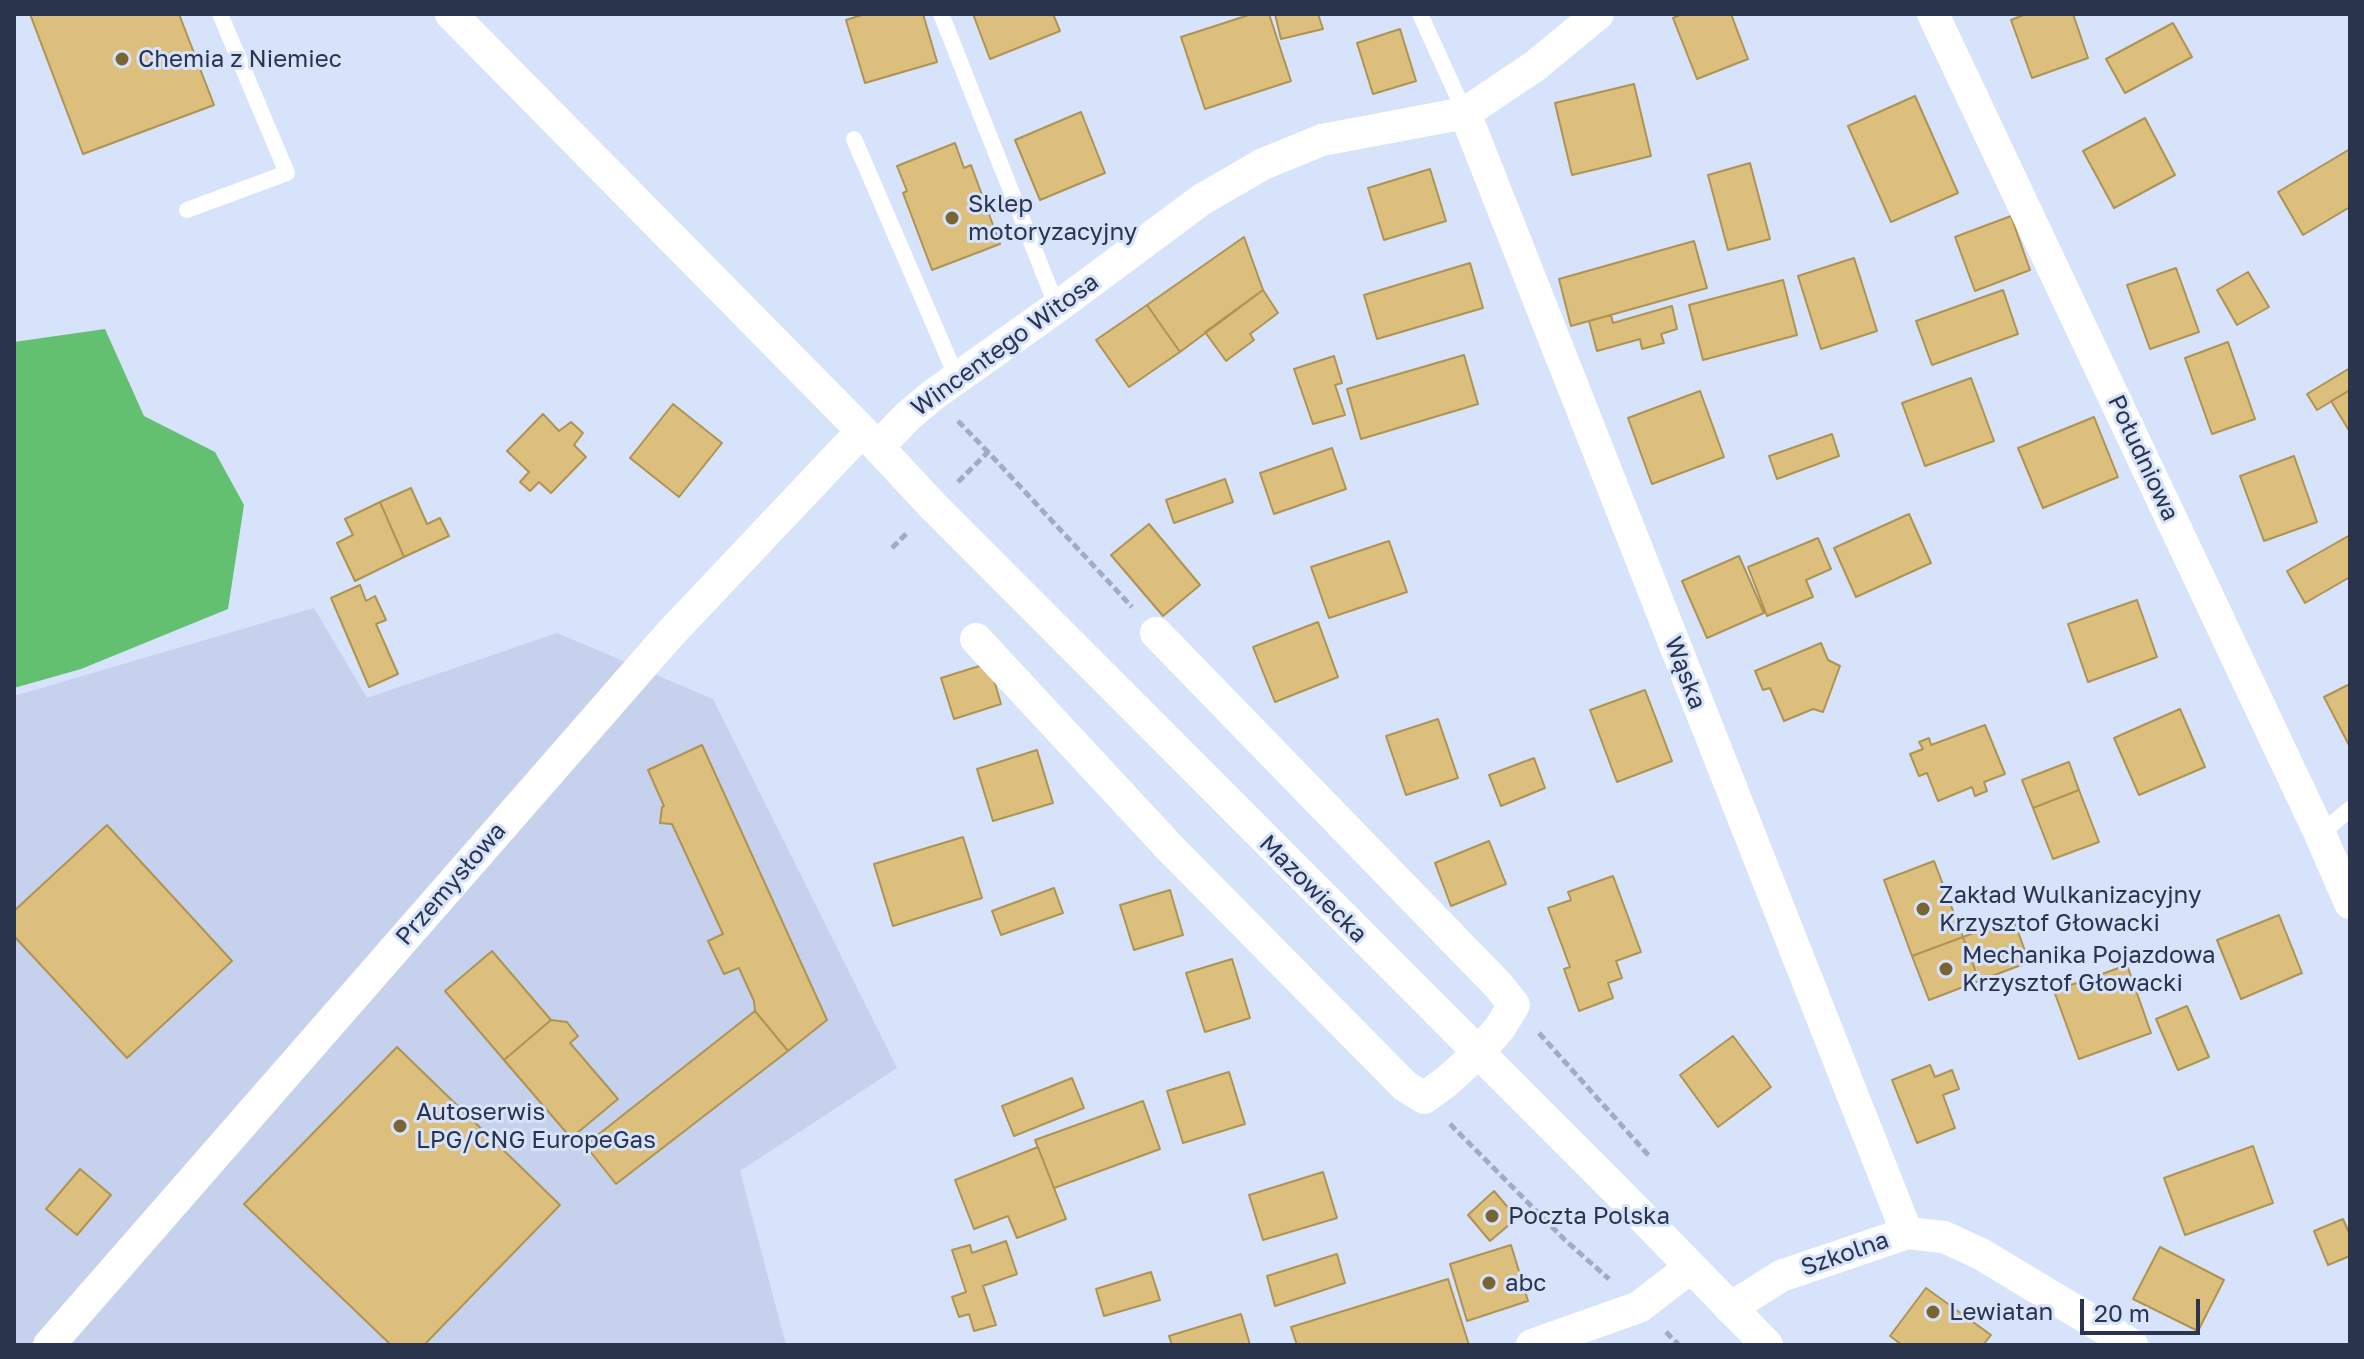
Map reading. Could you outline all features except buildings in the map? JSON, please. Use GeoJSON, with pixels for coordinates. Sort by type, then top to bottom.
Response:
{"type":"FeatureCollection","features":[{"type":"Feature","properties":{"kind":"street","name":"Mazowiecka"},"geometry":{"type":"LineString","coordinates":[[451,14],[933,506],[1767,1345]]}},
{"type":"Feature","properties":{"kind":"street","name":"Wincentego Witosa"},"geometry":{"type":"LineString","coordinates":[[870,439],[908,416],[1201,200],[1263,164],[1322,140],[1465,113],[1535,66],[1598,14]]}},
{"type":"Feature","properties":{"kind":"street","name":"Południowa"},"geometry":{"type":"LineString","coordinates":[[1933,14],[2350,903]]}},
{"type":"Feature","properties":{"kind":"street","name":"Wąska"},"geometry":{"type":"LineString","coordinates":[[1465,113],[1907,1233]]}},
{"type":"Feature","properties":{"kind":"street","name":"Przemysłowa"},"geometry":{"type":"LineString","coordinates":[[49,1345],[670,634],[870,439]]}},
{"type":"Feature","properties":{"kind":"street"},"geometry":{"type":"LineString","coordinates":[[976,639],[1170,848],[1405,1086],[1424,1098],[1477,1054],[1499,1029],[1514,1005],[1156,633]]}},
{"type":"Feature","properties":{"kind":"street","name":"Szkolna"},"geometry":{"type":"LineString","coordinates":[[1730,1308],[1781,1276],[1907,1233],[1944,1237],[1981,1254],[2132,1345]]}},
{"type":"Feature","properties":{"kind":"street"},"geometry":{"type":"LineString","coordinates":[[1532,1345],[1639,1307],[1691,1267]]}},
{"type":"Feature","properties":{"kind":"lane"},"geometry":{"type":"LineString","coordinates":[[187,210],[287,173],[220,14]]}},
{"type":"Feature","properties":{"kind":"lane"},"geometry":{"type":"LineString","coordinates":[[941,14],[1057,307]]}},
{"type":"Feature","properties":{"kind":"lane"},"geometry":{"type":"LineString","coordinates":[[1420,14],[1465,113]]}},
{"type":"Feature","properties":{"kind":"lane"},"geometry":{"type":"LineString","coordinates":[[854,139],[957,378]]}},
{"type":"Feature","properties":{"kind":"lane"},"geometry":{"type":"LineString","coordinates":[[2320,834],[2350,809]]}},
{"type":"Feature","properties":{"kind":"path"},"geometry":{"type":"LineString","coordinates":[[892,548],[988,452],[1156,633]]}},
{"type":"Feature","properties":{"kind":"path"},"geometry":{"type":"LineString","coordinates":[[1514,1005],[1650,1157]]}},
{"type":"Feature","properties":{"kind":"path"},"geometry":{"type":"LineString","coordinates":[[1424,1098],[1565,1240],[1679,1345]]}},
{"type":"Feature","properties":{"kind":"shaded area"},"geometry":{"type":"Polygon","coordinates":[[[314,608],[367,698],[557,633],[713,699],[897,1068],[740,1171],[786,1345],[14,1345],[14,696],[314,608]]]}},
{"type":"Feature","properties":{"kind":"green space"},"geometry":{"type":"Polygon","coordinates":[[[105,329],[144,416],[215,452],[244,505],[228,609],[81,669],[14,688],[14,342],[105,329]]]}},
{"type":"Feature","properties":{"kind":"place","name":"Chemia z Niemiec"},"geometry":{"type":"Point","coordinates":[122,59]}},
{"type":"Feature","properties":{"kind":"place","name":"Sklep motoryzacyjny"},"geometry":{"type":"Point","coordinates":[952,218]}},
{"type":"Feature","properties":{"kind":"place","name":"Zakład Wulkanizacyjny Krzysztof Głowacki"},"geometry":{"type":"Point","coordinates":[1923,909]}},
{"type":"Feature","properties":{"kind":"place","name":"Mechanika Pojazdowa Krzysztof Głowacki"},"geometry":{"type":"Point","coordinates":[1946,969]}},
{"type":"Feature","properties":{"kind":"place","name":"Autoserwis LPG/CNG EuropeGas"},"geometry":{"type":"Point","coordinates":[400,1126]}},
{"type":"Feature","properties":{"kind":"place","name":"Poczta Polska"},"geometry":{"type":"Point","coordinates":[1492,1216]}},
{"type":"Feature","properties":{"kind":"place","name":"abc"},"geometry":{"type":"Point","coordinates":[1489,1283]}},
{"type":"Feature","properties":{"kind":"place","name":"Lewiatan"},"geometry":{"type":"Point","coordinates":[1933,1312]}}]}
